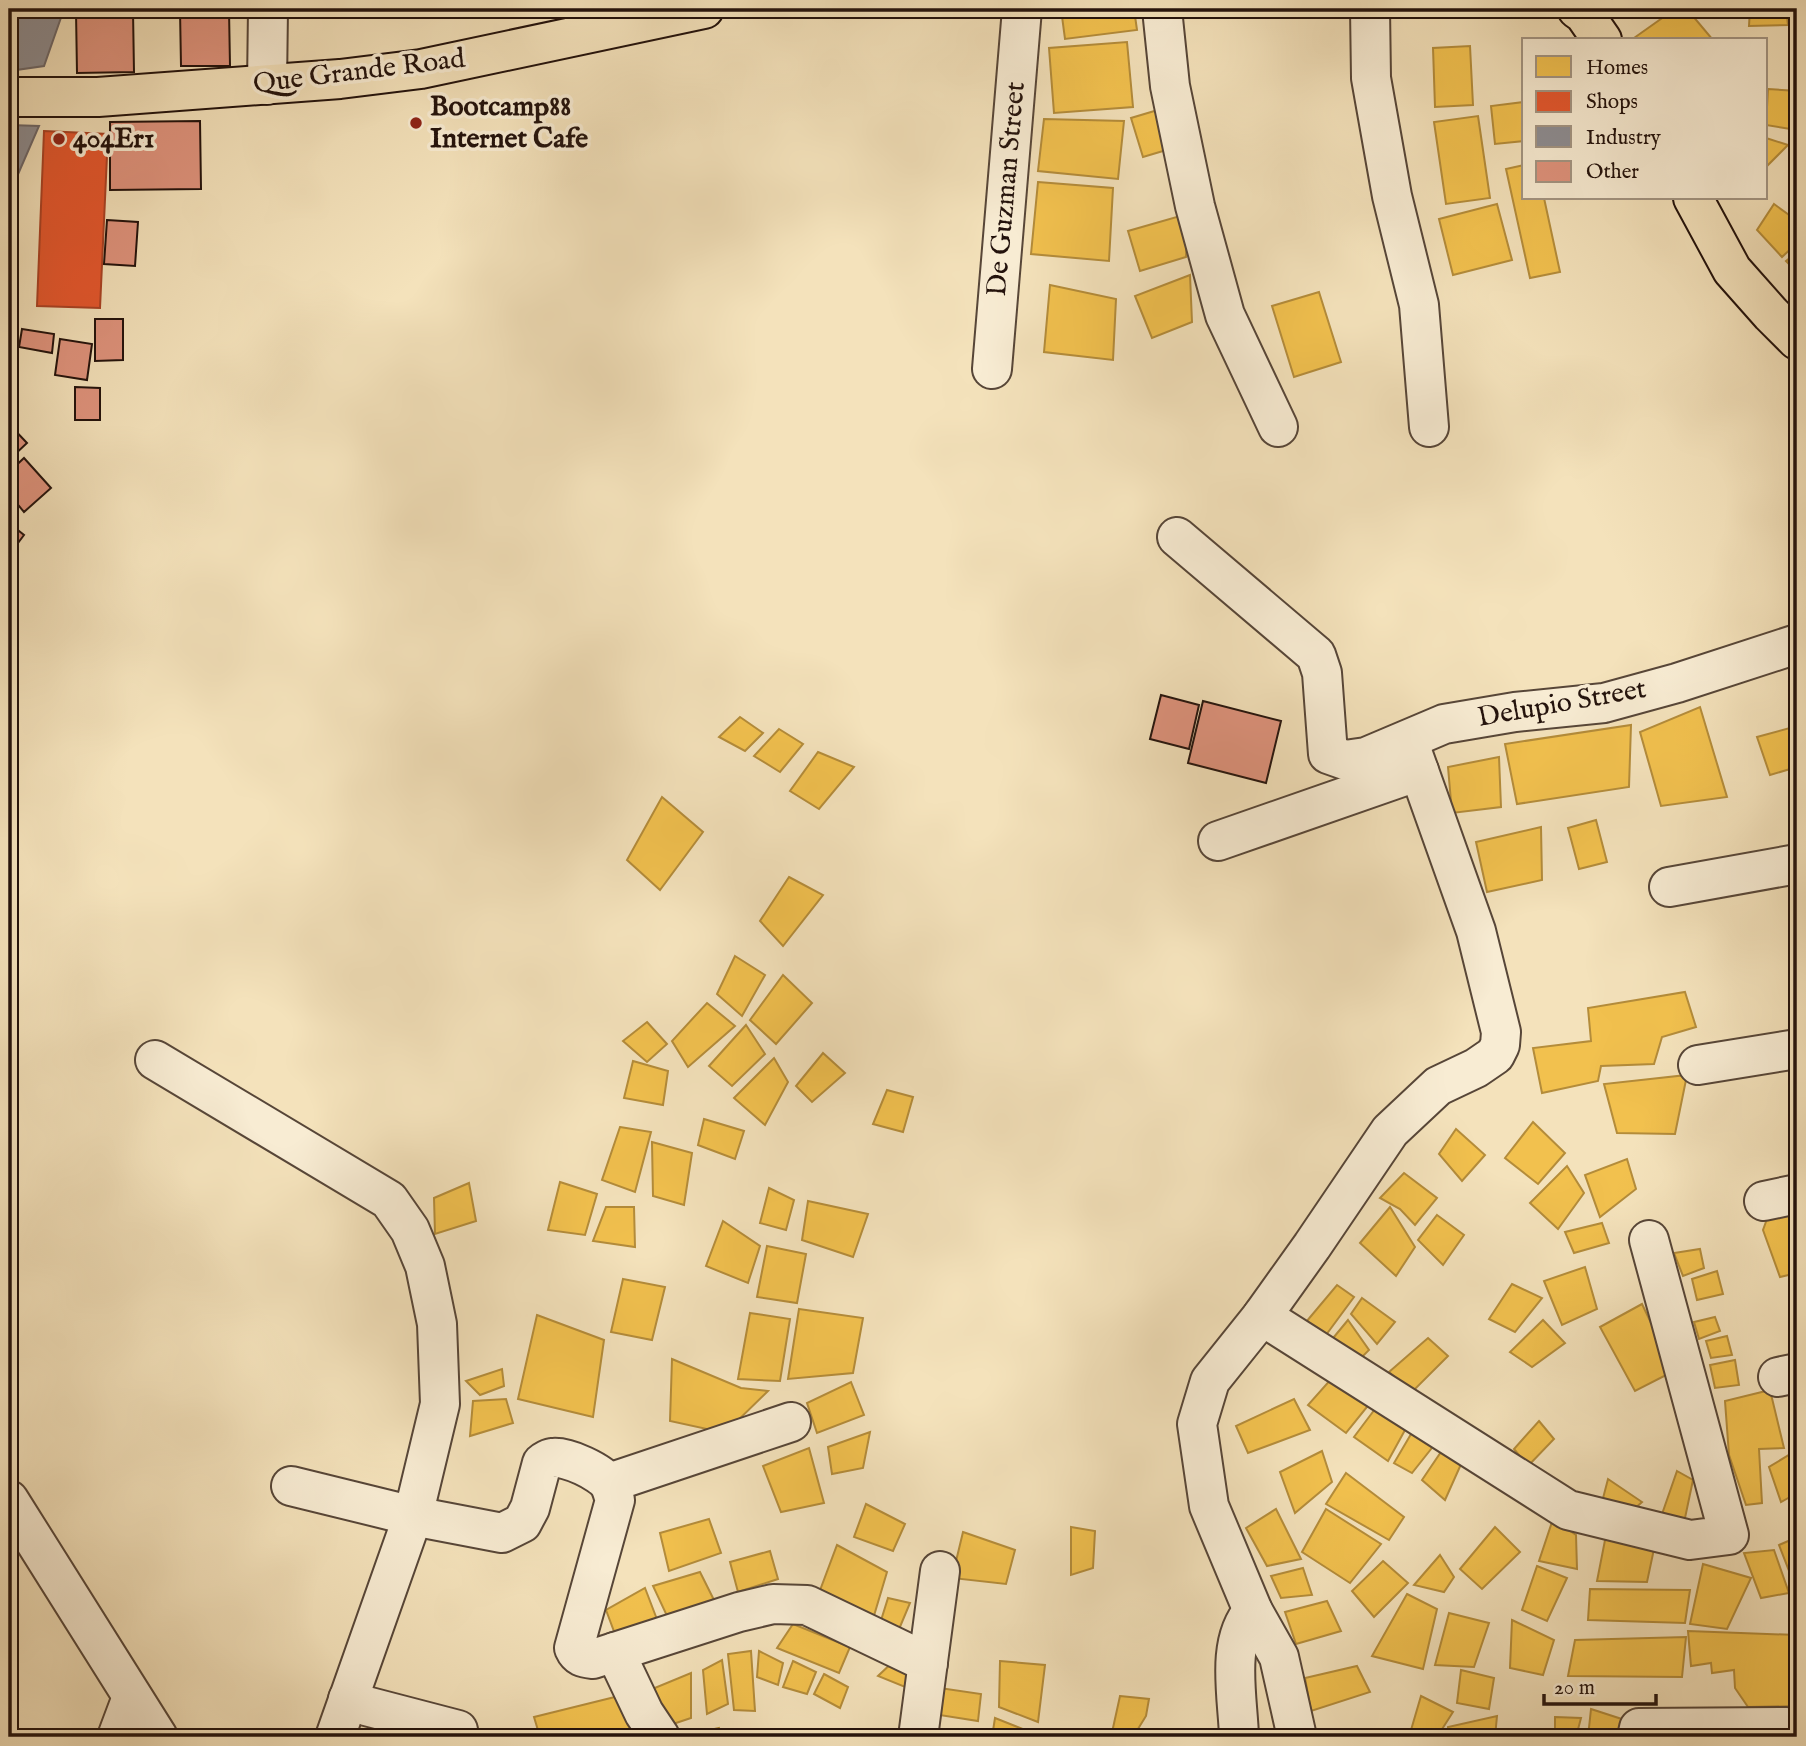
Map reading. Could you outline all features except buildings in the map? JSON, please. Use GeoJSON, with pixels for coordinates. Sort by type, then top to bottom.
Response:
{"type":"FeatureCollection","features":[{"type":"Feature","properties":{"kind":"main road","name":"Que Grande Road"},"geometry":{"type":"LineString","coordinates":[[9,97],[98,97],[340,79],[421,69],[704,9]]}},
{"type":"Feature","properties":{"kind":"main road"},"geometry":{"type":"LineString","coordinates":[[1577,9],[1584,14],[1601,38]]}},
{"type":"Feature","properties":{"kind":"main road"},"geometry":{"type":"LineString","coordinates":[[1694,200],[1732,270],[1797,340]]}},
{"type":"Feature","properties":{"kind":"street"},"geometry":{"type":"LineString","coordinates":[[267,85],[268,9]]}},
{"type":"Feature","properties":{"kind":"street","name":"De Guzman Street"},"geometry":{"type":"LineString","coordinates":[[992,369],[1022,9]]}},
{"type":"Feature","properties":{"kind":"street"},"geometry":{"type":"LineString","coordinates":[[1163,9],[1170,86],[1195,206],[1225,315],[1278,428]]}},
{"type":"Feature","properties":{"kind":"street"},"geometry":{"type":"LineString","coordinates":[[1370,9],[1371,78],[1392,196],[1419,305],[1429,427]]}},
{"type":"Feature","properties":{"kind":"street","name":"Delupio Street"},"geometry":{"type":"LineString","coordinates":[[1177,537],[1316,655],[1322,673],[1328,754],[1345,760],[1414,755],[1444,724],[1515,712],[1604,703],[1677,683],[1797,644]]}},
{"type":"Feature","properties":{"kind":"street"},"geometry":{"type":"LineString","coordinates":[[1218,841],[1414,755],[1476,931],[1502,1032],[1495,1055],[1476,1068],[1438,1086],[1390,1131],[1262,1316],[1210,1381],[1196,1424],[1209,1506],[1253,1611],[1279,1657],[1297,1737]]}},
{"type":"Feature","properties":{"kind":"street"},"geometry":{"type":"LineString","coordinates":[[1669,887],[1797,864]]}},
{"type":"Feature","properties":{"kind":"street"},"geometry":{"type":"LineString","coordinates":[[1698,1065],[1797,1049]]}},
{"type":"Feature","properties":{"kind":"street"},"geometry":{"type":"LineString","coordinates":[[155,1060],[389,1200],[410,1230],[425,1266],[437,1324],[440,1404],[413,1516],[335,1737]]}},
{"type":"Feature","properties":{"kind":"street"},"geometry":{"type":"LineString","coordinates":[[1262,1316],[1568,1510],[1690,1540],[1729,1535],[1649,1240]]}},
{"type":"Feature","properties":{"kind":"street"},"geometry":{"type":"LineString","coordinates":[[609,1483],[791,1422]]}},
{"type":"Feature","properties":{"kind":"street"},"geometry":{"type":"LineString","coordinates":[[291,1486],[413,1516],[502,1533],[522,1523],[530,1508],[542,1462],[551,1457],[589,1468],[609,1483],[615,1500],[574,1648],[582,1658],[593,1659],[739,1612],[773,1604],[807,1605],[928,1663]]}},
{"type":"Feature","properties":{"kind":"street"},"geometry":{"type":"LineString","coordinates":[[9,1500],[158,1737]]}},
{"type":"Feature","properties":{"kind":"street"},"geometry":{"type":"LineString","coordinates":[[918,1737],[940,1571]]}},
{"type":"Feature","properties":{"kind":"street"},"geometry":{"type":"LineString","coordinates":[[1240,1737],[1236,1653],[1238,1635],[1244,1621],[1253,1611]]}},
{"type":"Feature","properties":{"kind":"street"},"geometry":{"type":"LineString","coordinates":[[615,1652],[644,1713],[660,1737]]}},
{"type":"Feature","properties":{"kind":"street"},"geometry":{"type":"LineString","coordinates":[[117,1737],[132,1697]]}},
{"type":"Feature","properties":{"kind":"street"},"geometry":{"type":"LineString","coordinates":[[348,1699],[458,1731]]}},
{"type":"Feature","properties":{"kind":"street"},"geometry":{"type":"LineString","coordinates":[[1637,1737],[1639,1728],[1791,1725]]}},
{"type":"Feature","properties":{"kind":"place","name":"Bootcamp88 Internet Cafe"},"geometry":{"type":"Point","coordinates":[416,123]}},
{"type":"Feature","properties":{"kind":"place","name":"404Er1"},"geometry":{"type":"Point","coordinates":[59,139]}}]}
